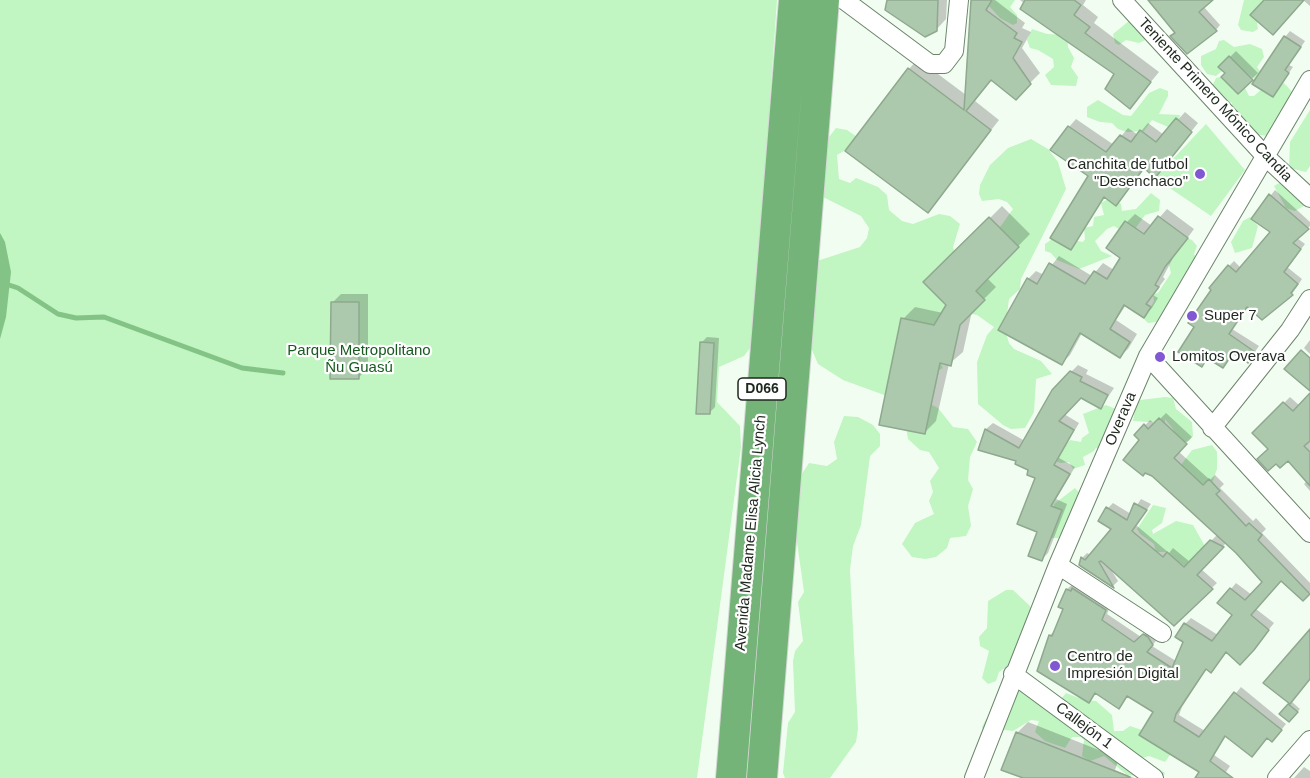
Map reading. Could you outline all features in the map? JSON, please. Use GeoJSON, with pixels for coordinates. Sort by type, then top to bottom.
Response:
{"type":"FeatureCollection","features":[{"type":"Feature","properties":{"kind":"highway","name":"Avenida Madame Elisa Alicia Lynch"},"geometry":{"type":"LineString","coordinates":[[731,778],[794,0]]}},
{"type":"Feature","properties":{"kind":"highway","name":"Avenida Madame Elisa Alicia Lynch"},"geometry":{"type":"LineString","coordinates":[[762,778],[824,0]]}},
{"type":"Feature","properties":{"kind":"street"},"geometry":{"type":"LineString","coordinates":[[844,0],[930,64],[944,64],[954,51],[959,0]]}},
{"type":"Feature","properties":{"kind":"street","name":"Teniente Primero Mónico Candia"},"geometry":{"type":"LineString","coordinates":[[1122,0],[1267,158],[1310,198]]}},
{"type":"Feature","properties":{"kind":"street","name":"Overava"},"geometry":{"type":"LineString","coordinates":[[974,778],[1058,564],[1148,356],[1267,158],[1310,80]]}},
{"type":"Feature","properties":{"kind":"street"},"geometry":{"type":"LineString","coordinates":[[1212,428],[1290,330],[1310,299]]}},
{"type":"Feature","properties":{"kind":"street"},"geometry":{"type":"LineString","coordinates":[[1148,356],[1310,533]]}},
{"type":"Feature","properties":{"kind":"street"},"geometry":{"type":"LineString","coordinates":[[1058,564],[1162,633]]}},
{"type":"Feature","properties":{"kind":"street","name":"Callejón 1"},"geometry":{"type":"LineString","coordinates":[[1013,674],[1154,778]]}},
{"type":"Feature","properties":{"kind":"street"},"geometry":{"type":"LineString","coordinates":[[1277,778],[1310,740]]}},
{"type":"Feature","properties":{"kind":"green space","name":"Parque Metropolitano Ñu Guasú"},"geometry":{"type":"Polygon","coordinates":[[[0,0],[777,0],[753,344],[744,356],[719,367],[717,402],[740,426],[741,447],[697,778],[0,778],[0,0]]]}},
{"type":"Feature","properties":{"kind":"green space"},"geometry":{"type":"Polygon","coordinates":[[[993,0],[1015,0],[1010,7],[1017,15],[1017,23],[1013,25],[1000,18],[989,6],[993,0]]]}},
{"type":"Feature","properties":{"kind":"green space"},"geometry":{"type":"Polygon","coordinates":[[[1244,0],[1264,0],[1256,17],[1258,29],[1253,32],[1241,30],[1238,25],[1244,0]]]}},
{"type":"Feature","properties":{"kind":"green space"},"geometry":{"type":"Polygon","coordinates":[[[1129,21],[1150,38],[1139,43],[1126,40],[1119,45],[1115,43],[1113,34],[1129,21]]]}},
{"type":"Feature","properties":{"kind":"green space"},"geometry":{"type":"Polygon","coordinates":[[[1032,29],[1047,34],[1067,35],[1068,47],[1074,58],[1071,67],[1078,77],[1076,86],[1051,85],[1045,75],[1054,67],[1053,59],[1030,48],[1027,40],[1032,29]]]}},
{"type":"Feature","properties":{"kind":"green space"},"geometry":{"type":"Polygon","coordinates":[[[1224,40],[1234,47],[1250,44],[1262,49],[1264,57],[1257,67],[1262,74],[1257,81],[1233,62],[1216,76],[1207,74],[1201,65],[1201,56],[1216,49],[1219,41],[1224,40]]]}},
{"type":"Feature","properties":{"kind":"green space"},"geometry":{"type":"Polygon","coordinates":[[[1225,76],[1243,84],[1249,96],[1254,96],[1264,87],[1280,80],[1296,97],[1273,137],[1255,134],[1232,107],[1232,103],[1223,100],[1212,86],[1216,78],[1225,76]]]}},
{"type":"Feature","properties":{"kind":"green space"},"geometry":{"type":"Polygon","coordinates":[[[1160,88],[1168,91],[1168,96],[1159,114],[1180,115],[1179,119],[1168,127],[1152,120],[1144,131],[1127,132],[1118,129],[1112,123],[1100,122],[1087,117],[1087,107],[1098,100],[1123,115],[1131,116],[1149,93],[1160,88]]]}},
{"type":"Feature","properties":{"kind":"green space"},"geometry":{"type":"Polygon","coordinates":[[[1310,110],[1310,166],[1306,172],[1289,168],[1290,142],[1310,110]]]}},
{"type":"Feature","properties":{"kind":"green space","name":"Canchita de futbol \"Desenchaco\""},"geometry":{"type":"Polygon","coordinates":[[[1206,124],[1245,170],[1211,216],[1155,178],[1206,124]]]}},
{"type":"Feature","properties":{"kind":"green space"},"geometry":{"type":"Polygon","coordinates":[[[836,128],[847,130],[863,141],[858,147],[847,149],[837,155],[839,179],[850,183],[856,178],[878,187],[887,195],[889,210],[902,221],[913,224],[939,214],[950,216],[960,224],[953,247],[956,256],[995,234],[1013,209],[1007,202],[999,199],[982,201],[979,194],[980,185],[990,165],[1008,148],[1031,139],[1048,149],[1058,162],[1066,189],[1021,279],[1020,289],[1009,299],[1005,330],[1009,343],[1014,349],[1041,361],[1052,374],[1036,379],[1034,412],[1025,428],[1011,429],[1003,425],[978,404],[977,362],[987,335],[994,327],[977,315],[954,310],[938,358],[943,368],[887,396],[843,380],[818,364],[806,336],[817,261],[860,247],[867,238],[869,228],[861,216],[821,196],[826,141],[836,128]]]}},
{"type":"Feature","properties":{"kind":"green space"},"geometry":{"type":"Polygon","coordinates":[[[1281,182],[1305,204],[1302,207],[1295,211],[1286,208],[1274,186],[1281,182]]]}},
{"type":"Feature","properties":{"kind":"green space"},"geometry":{"type":"Polygon","coordinates":[[[1151,193],[1160,200],[1159,211],[1145,215],[1130,236],[1114,226],[1107,229],[1095,241],[1101,251],[1112,256],[1079,269],[1057,260],[1051,253],[1045,251],[1045,244],[1055,237],[1083,242],[1084,228],[1093,226],[1094,217],[1104,215],[1101,203],[1112,197],[1121,204],[1122,211],[1136,209],[1151,193]]]}},
{"type":"Feature","properties":{"kind":"green space"},"geometry":{"type":"Polygon","coordinates":[[[1250,217],[1258,226],[1252,248],[1235,253],[1231,242],[1243,221],[1250,217]]]}},
{"type":"Feature","properties":{"kind":"green space"},"geometry":{"type":"Polygon","coordinates":[[[1187,238],[1197,246],[1194,254],[1197,260],[1170,310],[1156,322],[1148,323],[1144,319],[1154,301],[1153,294],[1158,293],[1171,273],[1168,261],[1187,238]]]}},
{"type":"Feature","properties":{"kind":"green space"},"geometry":{"type":"Polygon","coordinates":[[[1173,398],[1176,409],[1192,422],[1193,436],[1189,441],[1185,442],[1174,436],[1173,429],[1165,419],[1165,423],[1133,421],[1135,409],[1140,400],[1173,398]]]}},
{"type":"Feature","properties":{"kind":"green space"},"geometry":{"type":"Polygon","coordinates":[[[930,404],[938,408],[953,427],[968,429],[977,442],[970,457],[968,480],[973,489],[968,506],[971,526],[966,536],[950,538],[947,548],[936,557],[925,559],[912,557],[902,544],[915,523],[934,514],[929,501],[933,492],[930,481],[939,468],[929,452],[920,450],[908,439],[905,421],[930,404]]]}},
{"type":"Feature","properties":{"kind":"green space"},"geometry":{"type":"Polygon","coordinates":[[[1106,405],[1121,411],[1103,450],[1096,448],[1083,457],[1085,465],[1073,469],[1069,462],[1061,463],[1044,458],[1062,450],[1070,440],[1081,442],[1082,438],[1089,433],[1083,414],[1106,405]]]}},
{"type":"Feature","properties":{"kind":"green space"},"geometry":{"type":"Polygon","coordinates":[[[844,416],[858,417],[873,425],[880,434],[880,446],[870,456],[861,525],[853,546],[850,570],[858,729],[856,742],[830,778],[785,778],[783,773],[788,723],[795,712],[793,661],[795,651],[803,641],[798,602],[804,592],[790,492],[809,463],[827,466],[837,459],[834,442],[844,416]]]}},
{"type":"Feature","properties":{"kind":"green space"},"geometry":{"type":"Polygon","coordinates":[[[1212,445],[1217,452],[1217,469],[1212,483],[1189,484],[1181,465],[1192,450],[1212,445]]]}},
{"type":"Feature","properties":{"kind":"green space"},"geometry":{"type":"Polygon","coordinates":[[[1075,488],[1082,496],[1059,538],[1051,538],[1054,504],[1075,488]]]}},
{"type":"Feature","properties":{"kind":"green space"},"geometry":{"type":"Polygon","coordinates":[[[1153,505],[1166,508],[1162,523],[1152,530],[1153,534],[1176,521],[1193,525],[1206,548],[1190,564],[1185,566],[1167,552],[1156,552],[1154,544],[1140,534],[1137,529],[1153,505]]]}},
{"type":"Feature","properties":{"kind":"green space"},"geometry":{"type":"Polygon","coordinates":[[[1006,590],[1013,590],[1037,616],[1010,664],[999,672],[996,681],[988,684],[982,678],[989,651],[980,646],[979,637],[987,628],[988,601],[1006,590]]]}},
{"type":"Feature","properties":{"kind":"green space"},"geometry":{"type":"Polygon","coordinates":[[[1023,690],[1037,703],[1061,699],[1066,693],[1084,700],[1096,701],[1112,715],[1114,731],[1123,731],[1130,726],[1142,730],[1155,745],[1168,751],[1170,755],[1165,762],[1149,756],[1142,758],[1165,773],[1162,778],[1127,775],[1104,756],[1090,761],[1082,756],[1084,740],[1081,737],[1072,737],[1065,748],[1045,741],[1035,732],[1039,721],[1031,720],[1013,731],[1005,730],[985,735],[982,727],[986,719],[1013,702],[1019,691],[1023,690]]]}},
{"type":"Feature","properties":{"kind":"shaded area"},"geometry":{"type":"Polygon","coordinates":[[[0,233],[5,242],[11,272],[6,317],[0,339],[0,233]]]}},
{"type":"Feature","properties":{"kind":"building"},"geometry":{"type":"Polygon","coordinates":[[[887,0],[938,0],[937,31],[925,37],[885,10],[887,0]]]}},
{"type":"Feature","properties":{"kind":"building"},"geometry":{"type":"Polygon","coordinates":[[[971,0],[992,0],[986,10],[1017,33],[1014,38],[1022,42],[1013,58],[1031,84],[1016,100],[991,80],[966,111],[991,130],[928,213],[845,151],[908,68],[964,110],[971,0]]]}},
{"type":"Feature","properties":{"kind":"building"},"geometry":{"type":"Polygon","coordinates":[[[1025,0],[1074,0],[1081,5],[1074,15],[1090,27],[1085,33],[1151,82],[1130,109],[1105,89],[1114,74],[1020,9],[1025,0]]]}},
{"type":"Feature","properties":{"kind":"building"},"geometry":{"type":"Polygon","coordinates":[[[1148,0],[1213,0],[1199,12],[1217,31],[1187,54],[1170,36],[1175,33],[1148,0]]]}},
{"type":"Feature","properties":{"kind":"building"},"geometry":{"type":"Polygon","coordinates":[[[1264,0],[1304,0],[1273,35],[1250,15],[1264,0]]]}},
{"type":"Feature","properties":{"kind":"building"},"geometry":{"type":"Polygon","coordinates":[[[1284,36],[1301,47],[1285,70],[1289,73],[1273,97],[1252,84],[1284,36]]]}},
{"type":"Feature","properties":{"kind":"building"},"geometry":{"type":"Polygon","coordinates":[[[1229,56],[1253,80],[1238,94],[1221,77],[1225,73],[1218,67],[1229,56]]]}},
{"type":"Feature","properties":{"kind":"building"},"geometry":{"type":"Polygon","coordinates":[[[1176,118],[1192,132],[1155,178],[1144,168],[1116,206],[1104,197],[1071,250],[1050,238],[1088,176],[1050,150],[1068,126],[1106,152],[1120,135],[1131,142],[1140,130],[1156,142],[1176,118]]]}},
{"type":"Feature","properties":{"kind":"building"},"geometry":{"type":"Polygon","coordinates":[[[1269,194],[1309,229],[1293,243],[1301,249],[1284,272],[1298,284],[1291,293],[1293,295],[1262,320],[1247,307],[1229,334],[1255,352],[1248,363],[1233,353],[1223,368],[1207,358],[1202,367],[1178,352],[1194,327],[1188,323],[1211,290],[1209,288],[1228,265],[1236,272],[1270,232],[1251,219],[1269,194]]]}},
{"type":"Feature","properties":{"kind":"building"},"geometry":{"type":"Polygon","coordinates":[[[1158,216],[1188,238],[1165,267],[1155,285],[1159,287],[1146,304],[1151,307],[1144,318],[1124,305],[1110,329],[1130,342],[1120,358],[1080,333],[1062,365],[998,330],[1027,278],[1037,284],[1049,263],[1085,284],[1094,271],[1107,279],[1120,258],[1106,248],[1125,221],[1144,234],[1158,216]]]}},
{"type":"Feature","properties":{"kind":"building"},"geometry":{"type":"Polygon","coordinates":[[[989,217],[1019,247],[976,291],[985,300],[960,325],[951,366],[940,363],[925,434],[879,425],[901,318],[934,325],[946,305],[923,282],[989,217]]]}},
{"type":"Feature","properties":{"kind":"building"},"geometry":{"type":"Polygon","coordinates":[[[331,302],[359,302],[359,379],[330,379],[331,302]]]}},
{"type":"Feature","properties":{"kind":"building"},"geometry":{"type":"Polygon","coordinates":[[[700,342],[714,343],[710,414],[696,414],[700,342]]]}},
{"type":"Feature","properties":{"kind":"building"},"geometry":{"type":"Polygon","coordinates":[[[1301,350],[1310,358],[1310,391],[1284,369],[1301,350]]]}},
{"type":"Feature","properties":{"kind":"building"},"geometry":{"type":"Polygon","coordinates":[[[1070,371],[1082,377],[1080,381],[1108,395],[1101,409],[1081,398],[1059,421],[1074,430],[1054,465],[1070,474],[1051,506],[1062,510],[1042,561],[1028,556],[1037,532],[1017,524],[1035,478],[1027,475],[1028,470],[1015,464],[1016,461],[978,450],[985,429],[1019,448],[1052,390],[1070,371]]]}},
{"type":"Feature","properties":{"kind":"building"},"geometry":{"type":"Polygon","coordinates":[[[1310,393],[1310,441],[1304,446],[1310,452],[1310,486],[1288,461],[1280,468],[1276,464],[1268,471],[1257,459],[1268,449],[1252,433],[1283,402],[1293,411],[1310,393]]]}},
{"type":"Feature","properties":{"kind":"building"},"geometry":{"type":"Polygon","coordinates":[[[1159,418],[1187,444],[1174,458],[1203,485],[1209,479],[1220,491],[1216,494],[1246,526],[1249,523],[1262,535],[1258,540],[1310,594],[1303,601],[1281,581],[1251,615],[1269,630],[1254,650],[1240,665],[1226,652],[1211,673],[1206,669],[1176,714],[1174,721],[1199,737],[1234,692],[1282,730],[1272,742],[1267,738],[1252,757],[1225,736],[1210,761],[1233,778],[1195,778],[1199,772],[1139,735],[1153,712],[1127,696],[1119,709],[1095,693],[1089,703],[1037,671],[1049,635],[1052,636],[1063,609],[1058,607],[1066,589],[1071,591],[1072,588],[1106,610],[1102,620],[1134,642],[1143,634],[1148,637],[1153,645],[1147,652],[1172,668],[1183,642],[1175,637],[1184,623],[1212,641],[1232,615],[1217,603],[1230,588],[1245,600],[1262,582],[1236,553],[1152,476],[1145,473],[1143,476],[1123,460],[1139,440],[1134,435],[1144,424],[1148,429],[1159,418]]]}},
{"type":"Feature","properties":{"kind":"building"},"geometry":{"type":"Polygon","coordinates":[[[1134,503],[1147,510],[1132,531],[1163,557],[1167,552],[1184,567],[1210,540],[1224,547],[1197,575],[1213,589],[1174,626],[1101,561],[1099,562],[1114,588],[1079,565],[1081,557],[1085,560],[1111,529],[1098,521],[1106,507],[1127,520],[1134,503]]]}},
{"type":"Feature","properties":{"kind":"building"},"geometry":{"type":"Polygon","coordinates":[[[1310,629],[1310,679],[1290,704],[1263,683],[1310,629]]]}},
{"type":"Feature","properties":{"kind":"building"},"geometry":{"type":"Polygon","coordinates":[[[1288,704],[1298,712],[1289,722],[1279,714],[1288,704]]]}},
{"type":"Feature","properties":{"kind":"building"},"geometry":{"type":"Polygon","coordinates":[[[1016,732],[1130,778],[1023,778],[1001,770],[1016,732]]]}},
{"type":"Feature","properties":{"kind":"waterway"},"geometry":{"type":"LineString","coordinates":[[9,285],[18,288],[58,314],[76,318],[104,317],[242,368],[283,373]]}},
{"type":"Feature","properties":{"kind":"place","name":"Canchita de futbol \"Desenchaco\""},"geometry":{"type":"Point","coordinates":[1200,174]}},
{"type":"Feature","properties":{"kind":"place","name":"Super 7"},"geometry":{"type":"Point","coordinates":[1192,316]}},
{"type":"Feature","properties":{"kind":"place","name":"Lomitos Overava"},"geometry":{"type":"Point","coordinates":[1160,357]}},
{"type":"Feature","properties":{"kind":"place","name":"Centro de Impresión Digital"},"geometry":{"type":"Point","coordinates":[1055,666]}}]}
